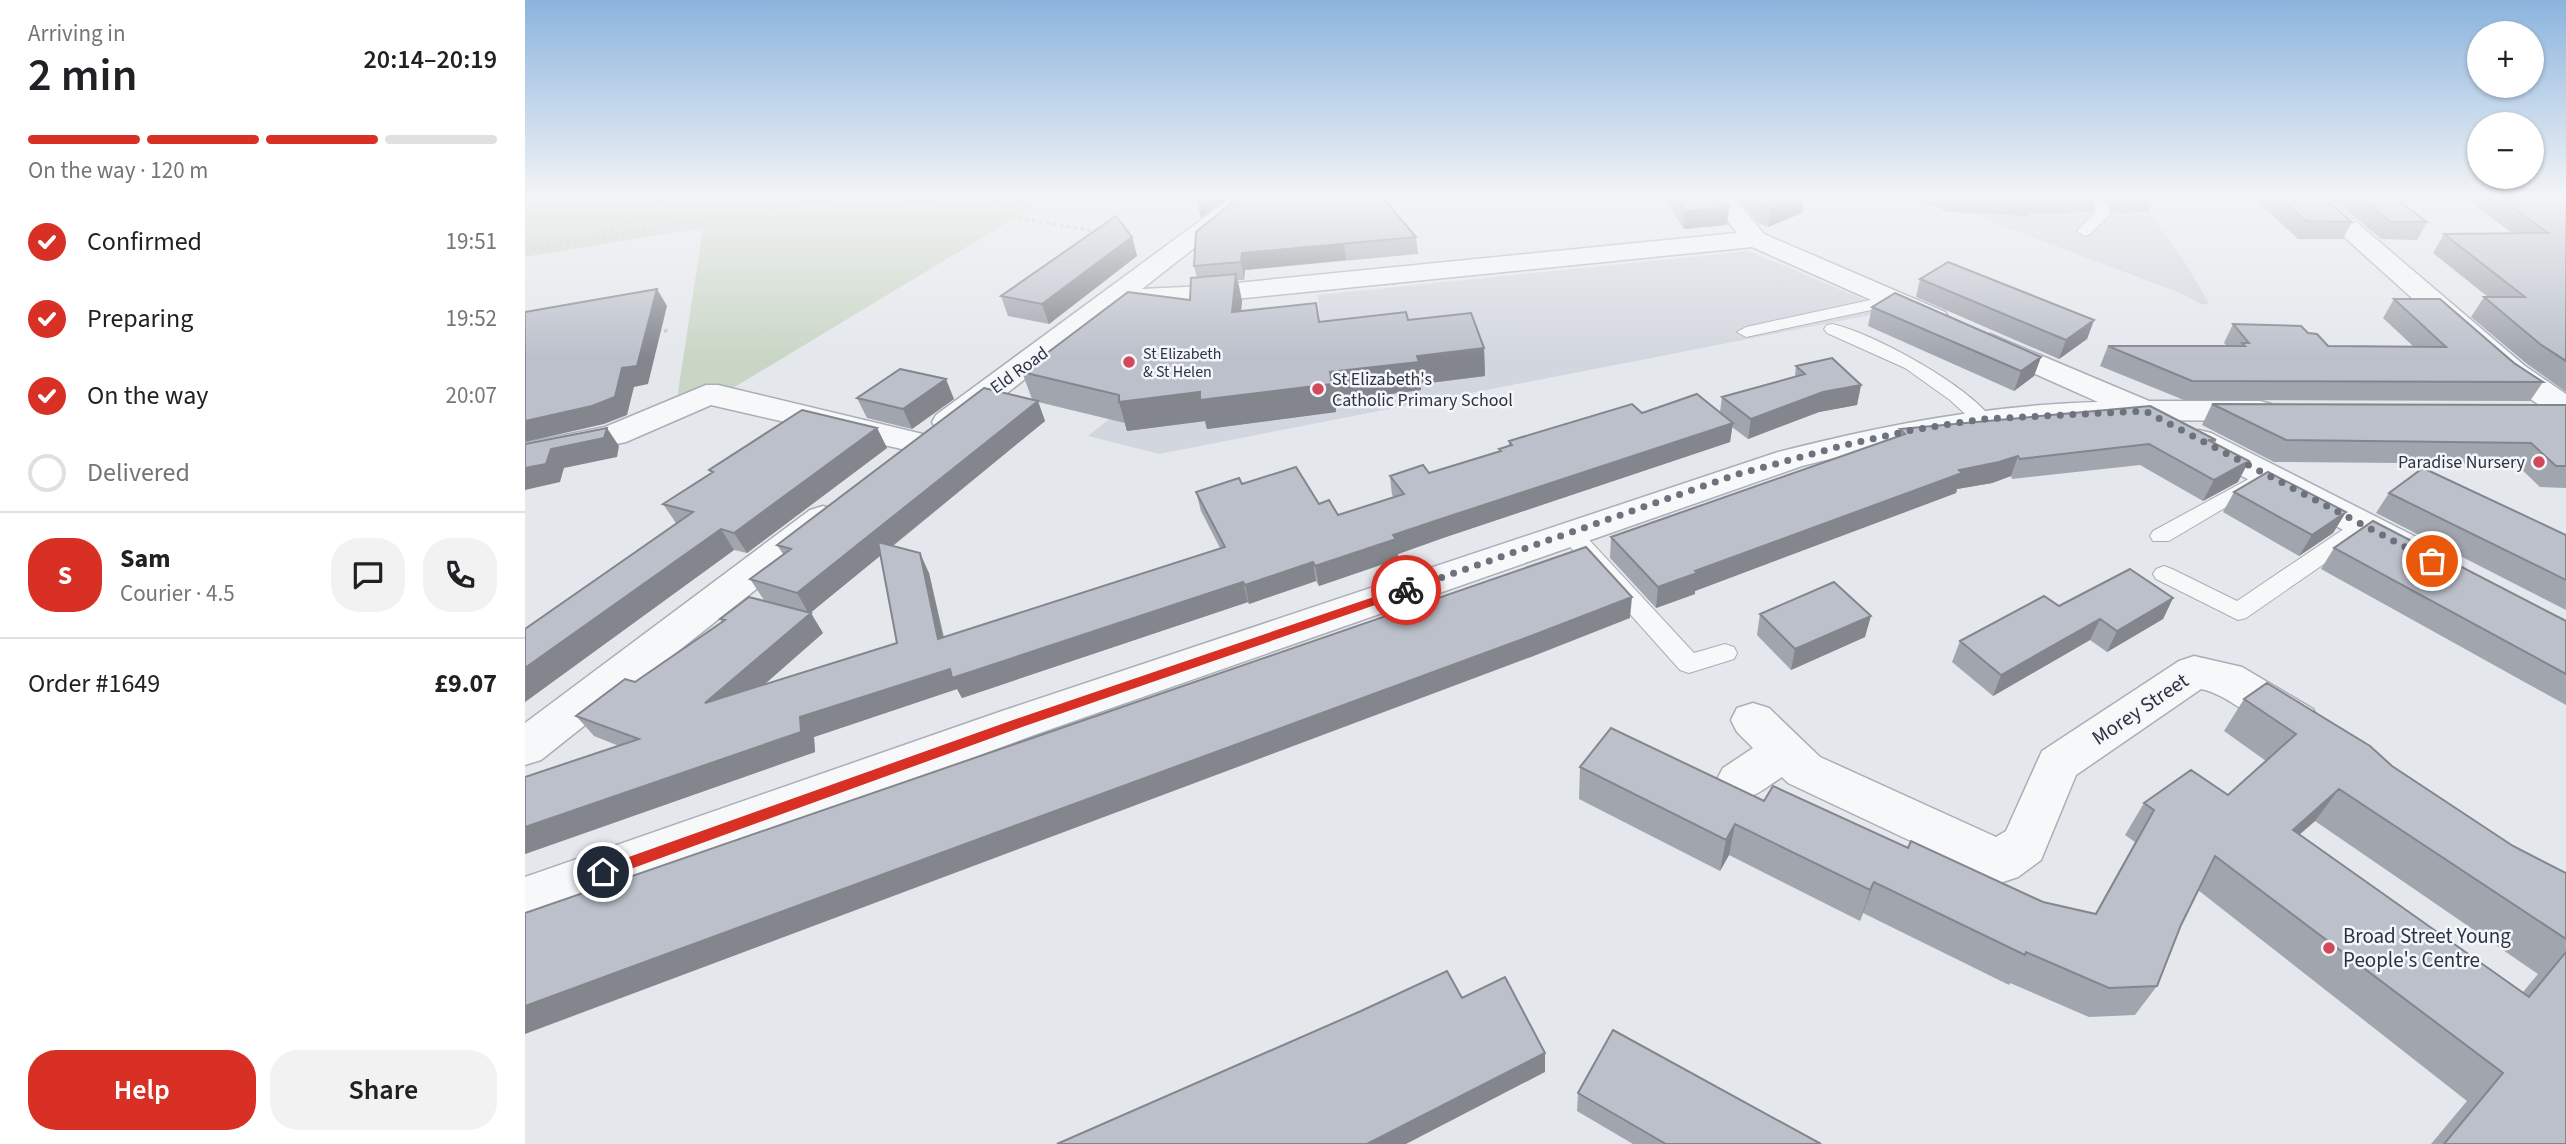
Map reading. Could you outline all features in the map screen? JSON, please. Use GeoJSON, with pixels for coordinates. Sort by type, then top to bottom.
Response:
{"type":"FeatureCollection","features":[{"type":"Feature","properties":{"kind":"street","name":"Eld Road"},"geometry":{"type":"LineString","coordinates":[[886,468],[1177,251]]}},
{"type":"Feature","properties":{"kind":"street"},"geometry":{"type":"LineString","coordinates":[[1115,299],[1206,294],[1631,251]]}},
{"type":"Feature","properties":{"kind":"street"},"geometry":{"type":"LineString","coordinates":[[1783,251],[2145,411],[2448,569]]}},
{"type":"Feature","properties":{"kind":"street"},"geometry":{"type":"LineString","coordinates":[[2374,251],[2514,373],[2566,409]]}},
{"type":"Feature","properties":{"kind":"street"},"geometry":{"type":"LineString","coordinates":[[525,453],[614,435],[706,395],[718,395],[919,443]]}},
{"type":"Feature","properties":{"kind":"street"},"geometry":{"type":"LineString","coordinates":[[525,900],[1018,723],[1790,459],[1912,430],[1983,419],[2145,411],[2284,411]]}},
{"type":"Feature","properties":{"kind":"street"},"geometry":{"type":"LineString","coordinates":[[2514,413],[2566,414]]}},
{"type":"Feature","properties":{"kind":"street"},"geometry":{"type":"LineString","coordinates":[[525,747],[842,502]]}},
{"type":"Feature","properties":{"kind":"street","name":"Morey Street"},"geometry":{"type":"LineString","coordinates":[[1739,780],[1769,735],[1804,770],[2000,862],[2024,845],[2058,764],[2194,673],[2227,678],[2327,740]]}},
{"type":"Feature","properties":{"kind":"lane"},"geometry":{"type":"LineString","coordinates":[[1746,332],[1893,300]]}},
{"type":"Feature","properties":{"kind":"lane"},"geometry":{"type":"LineString","coordinates":[[1833,329],[1911,364],[1983,419]]}},
{"type":"Feature","properties":{"kind":"lane"},"geometry":{"type":"LineString","coordinates":[[2161,536],[2267,475]]}},
{"type":"Feature","properties":{"kind":"lane"},"geometry":{"type":"LineString","coordinates":[[2164,574],[2238,612],[2365,526]]}},
{"type":"Feature","properties":{"kind":"lane"},"geometry":{"type":"LineString","coordinates":[[1571,534],[1689,664],[1725,653]]}},
{"type":"Feature","properties":{"kind":"path"},"geometry":{"type":"LineString","coordinates":[[657,332],[670,330]]}},
{"type":"Feature","properties":{"kind":"shaded area","name":"St Elizabeth's Catholic Primary School"},"geometry":{"type":"Polygon","coordinates":[[[1750,251],[1891,311],[1159,454],[1088,436],[1205,342],[1320,325],[1318,295],[1750,251]]]}},
{"type":"Feature","properties":{"kind":"shaded area"},"geometry":{"type":"Polygon","coordinates":[[[2070,251],[2177,251],[2209,303],[2203,305],[2178,292],[2070,251]]]}},
{"type":"Feature","properties":{"kind":"green space"},"geometry":{"type":"Polygon","coordinates":[[[525,251],[559,251],[525,257],[525,251]]]}},
{"type":"Feature","properties":{"kind":"green space"},"geometry":{"type":"Polygon","coordinates":[[[699,251],[959,251],[733,388],[713,384],[677,399],[699,251]]]}},
{"type":"Feature","properties":{"kind":"building"},"geometry":{"type":"Polygon","coordinates":[[[1065,251],[1113,251],[1042,304],[1001,296],[1065,251]]]}},
{"type":"Feature","properties":{"kind":"building"},"geometry":{"type":"Polygon","coordinates":[[[1195,251],[1260,251],[1242,253],[1241,262],[1194,266],[1195,251]]]}},
{"type":"Feature","properties":{"kind":"building"},"geometry":{"type":"Polygon","coordinates":[[[2466,251],[2566,251],[2566,361],[2540,344],[2484,297],[2525,297],[2466,251]]]}},
{"type":"Feature","properties":{"kind":"building"},"geometry":{"type":"Polygon","coordinates":[[[1948,262],[2094,320],[2066,340],[1920,279],[1948,262]]]}},
{"type":"Feature","properties":{"kind":"building"},"geometry":{"type":"Polygon","coordinates":[[[1236,274],[1232,312],[1316,303],[1319,322],[1406,312],[1408,320],[1471,313],[1484,348],[1417,356],[1419,362],[1330,372],[1332,384],[1200,400],[1200,392],[1119,402],[1119,395],[1022,372],[1128,292],[1190,300],[1191,278],[1236,274]]]}},
{"type":"Feature","properties":{"kind":"building"},"geometry":{"type":"Polygon","coordinates":[[[657,289],[637,366],[622,368],[615,397],[592,406],[525,421],[525,312],[657,289]]]}},
{"type":"Feature","properties":{"kind":"building"},"geometry":{"type":"Polygon","coordinates":[[[1895,293],[2041,357],[2021,371],[1872,307],[1895,293]]]}},
{"type":"Feature","properties":{"kind":"building"},"geometry":{"type":"Polygon","coordinates":[[[2394,299],[2440,299],[2514,363],[2543,382],[2192,381],[2108,346],[2245,346],[2242,343],[2249,343],[2233,324],[2301,326],[2308,333],[2317,334],[2328,346],[2446,347],[2394,299]]]}},
{"type":"Feature","properties":{"kind":"building"},"geometry":{"type":"Polygon","coordinates":[[[1832,358],[1861,385],[1823,392],[1751,419],[1722,397],[1805,374],[1796,366],[1832,358]]]}},
{"type":"Feature","properties":{"kind":"building"},"geometry":{"type":"Polygon","coordinates":[[[900,369],[946,379],[903,409],[857,398],[900,369]]]}},
{"type":"Feature","properties":{"kind":"building"},"geometry":{"type":"Polygon","coordinates":[[[984,388],[1038,401],[797,593],[750,579],[791,549],[777,545],[984,388]]]}},
{"type":"Feature","properties":{"kind":"building"},"geometry":{"type":"Polygon","coordinates":[[[1697,394],[1733,423],[1393,535],[1396,539],[1315,566],[1313,562],[1245,585],[1243,582],[952,678],[950,669],[800,717],[801,732],[525,827],[525,777],[639,739],[576,716],[625,679],[635,682],[725,620],[720,619],[749,597],[811,613],[705,703],[897,643],[878,542],[920,553],[938,639],[1225,547],[1196,492],[1239,478],[1242,484],[1296,467],[1319,504],[1329,500],[1338,515],[1404,494],[1390,476],[1423,465],[1429,473],[1501,451],[1499,449],[1512,445],[1509,441],[1632,404],[1642,413],[1697,394]]]}},
{"type":"Feature","properties":{"kind":"building"},"geometry":{"type":"Polygon","coordinates":[[[2212,404],[2566,405],[2566,466],[2556,466],[2531,443],[2286,440],[2212,404]]]}},
{"type":"Feature","properties":{"kind":"building"},"geometry":{"type":"Polygon","coordinates":[[[2150,406],[2216,440],[2208,440],[2249,461],[2214,480],[2149,444],[2020,459],[2018,456],[1959,470],[1962,473],[1658,587],[1611,537],[1905,434],[1900,429],[2150,406]]]}},
{"type":"Feature","properties":{"kind":"building"},"geometry":{"type":"Polygon","coordinates":[[[802,410],[877,428],[734,533],[721,529],[525,668],[525,629],[693,512],[663,504],[713,472],[709,470],[802,410]]]}},
{"type":"Feature","properties":{"kind":"building"},"geometry":{"type":"Polygon","coordinates":[[[607,428],[604,438],[551,449],[546,464],[525,468],[525,444],[607,428]]]}},
{"type":"Feature","properties":{"kind":"building"},"geometry":{"type":"Polygon","coordinates":[[[2423,468],[2566,535],[2566,580],[2389,493],[2423,468]]]}},
{"type":"Feature","properties":{"kind":"building"},"geometry":{"type":"Polygon","coordinates":[[[2268,472],[2346,512],[2312,535],[2234,492],[2268,472]]]}},
{"type":"Feature","properties":{"kind":"building"},"geometry":{"type":"Polygon","coordinates":[[[2373,521],[2566,621],[2566,674],[2334,548],[2373,521]]]}},
{"type":"Feature","properties":{"kind":"building"},"geometry":{"type":"Polygon","coordinates":[[[1586,547],[1632,597],[525,1006],[525,913],[1586,547]]]}},
{"type":"Feature","properties":{"kind":"building"},"geometry":{"type":"Polygon","coordinates":[[[2130,569],[2173,598],[2117,631],[2100,619],[2001,675],[1960,641],[2044,596],[2059,606],[2130,569]]]}},
{"type":"Feature","properties":{"kind":"building"},"geometry":{"type":"Polygon","coordinates":[[[1834,582],[1871,616],[1795,649],[1760,614],[1834,582]]]}},
{"type":"Feature","properties":{"kind":"building"},"geometry":{"type":"Polygon","coordinates":[[[2267,683],[2370,746],[2392,766],[2513,846],[2566,873],[2566,939],[2339,789],[2293,830],[2529,997],[2566,952],[2566,1144],[2444,1144],[2503,1073],[2215,856],[2181,925],[2157,986],[2109,988],[2026,952],[2025,955],[1874,882],[1870,890],[1735,824],[1726,840],[1580,767],[1611,728],[1764,801],[1773,786],[1908,848],[1911,841],[2043,902],[2096,914],[2154,810],[2144,803],[2191,770],[2228,795],[2296,734],[2244,699],[2267,683]]]}},
{"type":"Feature","properties":{"kind":"building"},"geometry":{"type":"Polygon","coordinates":[[[1447,971],[1462,998],[1505,977],[1545,1053],[1367,1144],[1057,1144],[1361,1011],[1447,971]]]}},
{"type":"Feature","properties":{"kind":"building"},"geometry":{"type":"Polygon","coordinates":[[[1613,1030],[1821,1144],[1666,1144],[1578,1093],[1613,1030]]]}},
{"type":"Feature","properties":{"kind":"way so far"},"geometry":{"type":"LineString","coordinates":[[1406,590],[1735,475],[1845,445],[1912,430],[1983,419],[2145,411],[2432,561]]}},
{"type":"Feature","properties":{"kind":"place","name":"St Elizabeth & St Helen"},"geometry":{"type":"Point","coordinates":[1129,362]}},
{"type":"Feature","properties":{"kind":"place","name":"St Elizabeth's Catholic Primary School"},"geometry":{"type":"Point","coordinates":[1318,389]}},
{"type":"Feature","properties":{"kind":"place","name":"Paradise Nursery"},"geometry":{"type":"Point","coordinates":[2539,462]}},
{"type":"Feature","properties":{"kind":"place","name":"Broad Street Young People's Centre"},"geometry":{"type":"Point","coordinates":[2329,948]}},
{"type":"Feature","properties":{"kind":"route"},"geometry":{"type":"LineString","coordinates":[[603,872],[1018,723],[1406,590]]}}]}
